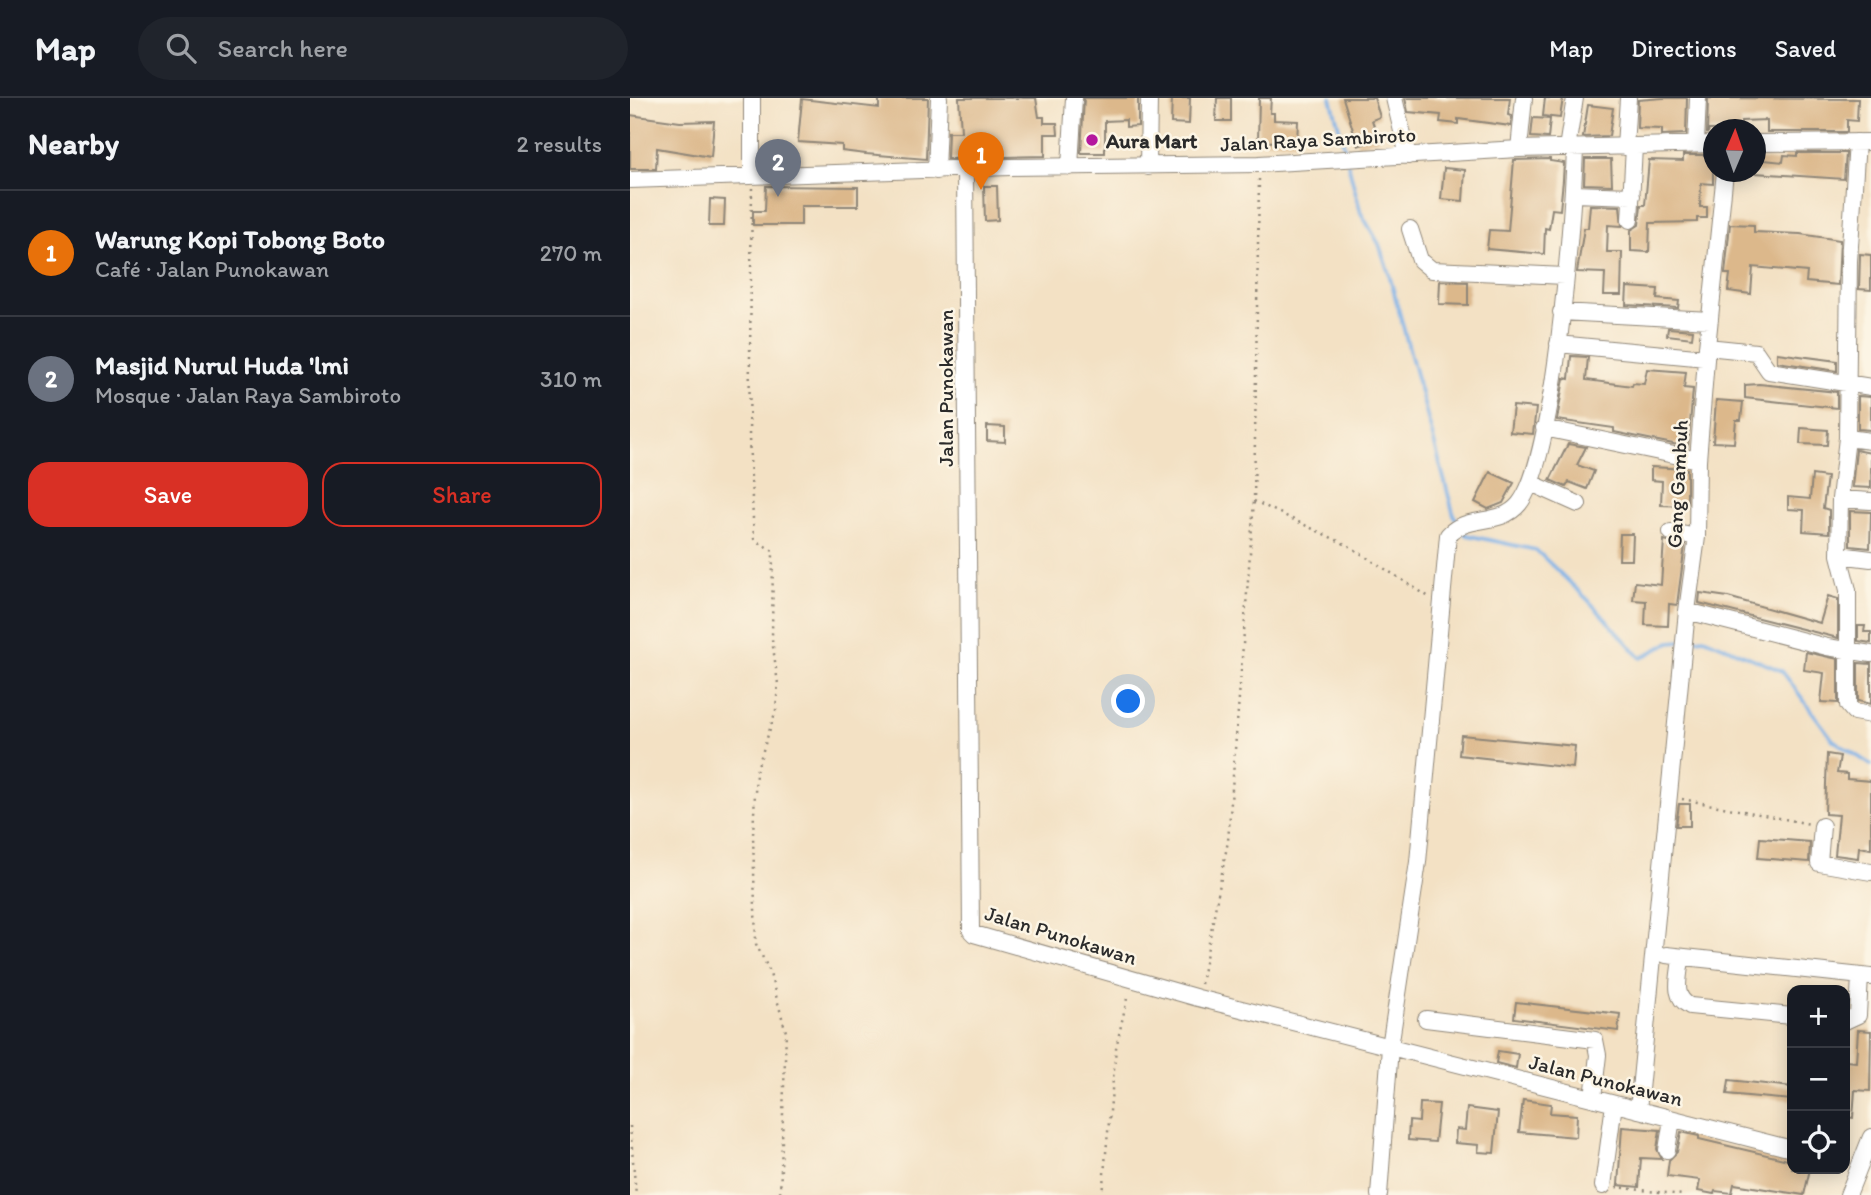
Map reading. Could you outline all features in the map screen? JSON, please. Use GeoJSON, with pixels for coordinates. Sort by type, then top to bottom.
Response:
{"type":"FeatureCollection","features":[{"type":"Feature","properties":{"kind":"street"},"geometry":{"type":"LineString","coordinates":[[752,98],[752,174]]}},
{"type":"Feature","properties":{"kind":"street"},"geometry":{"type":"LineString","coordinates":[[936,171],[939,98]]}},
{"type":"Feature","properties":{"kind":"street"},"geometry":{"type":"LineString","coordinates":[[1070,167],[1074,98]]}},
{"type":"Feature","properties":{"kind":"street"},"geometry":{"type":"LineString","coordinates":[[1148,167],[1149,98]]}},
{"type":"Feature","properties":{"kind":"street"},"geometry":{"type":"LineString","coordinates":[[1394,98],[1408,156]]}},
{"type":"Feature","properties":{"kind":"street"},"geometry":{"type":"LineString","coordinates":[[1519,149],[1524,98]]}},
{"type":"Feature","properties":{"kind":"street"},"geometry":{"type":"LineString","coordinates":[[1379,1195],[1390,1047],[1418,862],[1448,535],[1459,525],[1510,513],[1520,504],[1531,483],[1544,428],[1558,344],[1574,194],[1571,148],[1575,98]]}},
{"type":"Feature","properties":{"kind":"street"},"geometry":{"type":"LineString","coordinates":[[1628,98],[1632,196],[1630,220]]}},
{"type":"Feature","properties":{"kind":"street"},"geometry":{"type":"LineString","coordinates":[[1696,144],[1698,98]]}},
{"type":"Feature","properties":{"kind":"street"},"geometry":{"type":"LineString","coordinates":[[1766,143],[1864,142],[1849,261],[1847,439],[1840,499],[1839,555],[1847,590],[1849,705],[1854,712],[1871,715]]}},
{"type":"Feature","properties":{"kind":"street","name":"Jalan Raya Sambiroto"},"geometry":{"type":"LineString","coordinates":[[630,180],[752,174],[1259,164],[1519,149],[1703,144]]}},
{"type":"Feature","properties":{"kind":"street","name":"Jalan Punokawan"},"geometry":{"type":"LineString","coordinates":[[965,170],[969,927],[974,934],[1198,998],[1787,1148]]}},
{"type":"Feature","properties":{"kind":"street","name":"Gang Gambuh"},"geometry":{"type":"LineString","coordinates":[[1638,1110],[1687,611],[1697,537],[1698,460],[1724,182]]}},
{"type":"Feature","properties":{"kind":"street"},"geometry":{"type":"LineString","coordinates":[[1574,194],[1632,196]]}},
{"type":"Feature","properties":{"kind":"street"},"geometry":{"type":"LineString","coordinates":[[1410,229],[1420,260],[1432,270],[1565,276]]}},
{"type":"Feature","properties":{"kind":"street"},"geometry":{"type":"LineString","coordinates":[[1561,312],[1710,320]]}},
{"type":"Feature","properties":{"kind":"street"},"geometry":{"type":"LineString","coordinates":[[1558,344],[1707,353],[1751,350],[1756,352],[1769,371],[1871,387]]}},
{"type":"Feature","properties":{"kind":"street"},"geometry":{"type":"LineString","coordinates":[[1544,428],[1698,460]]}},
{"type":"Feature","properties":{"kind":"street"},"geometry":{"type":"LineString","coordinates":[[1847,439],[1871,441]]}},
{"type":"Feature","properties":{"kind":"street"},"geometry":{"type":"LineString","coordinates":[[1531,483],[1578,503]]}},
{"type":"Feature","properties":{"kind":"street"},"geometry":{"type":"LineString","coordinates":[[1840,499],[1871,501]]}},
{"type":"Feature","properties":{"kind":"street"},"geometry":{"type":"LineString","coordinates":[[1671,532],[1697,537]]}},
{"type":"Feature","properties":{"kind":"street"},"geometry":{"type":"LineString","coordinates":[[1839,555],[1871,559]]}},
{"type":"Feature","properties":{"kind":"street"},"geometry":{"type":"LineString","coordinates":[[1687,611],[1849,652],[1871,654]]}},
{"type":"Feature","properties":{"kind":"street"},"geometry":{"type":"LineString","coordinates":[[1822,826],[1819,863],[1871,872]]}},
{"type":"Feature","properties":{"kind":"street"},"geometry":{"type":"LineString","coordinates":[[1787,1016],[1690,1006],[1682,1002],[1677,995],[1674,956],[1866,976],[1858,1015],[1850,1019]]}},
{"type":"Feature","properties":{"kind":"street"},"geometry":{"type":"LineString","coordinates":[[1426,1019],[1595,1040],[1598,1055],[1593,1098]]}},
{"type":"Feature","properties":{"kind":"street"},"geometry":{"type":"LineString","coordinates":[[1602,1186],[1614,1104]]}},
{"type":"Feature","properties":{"kind":"street"},"geometry":{"type":"LineString","coordinates":[[1667,1150],[1672,1119]]}},
{"type":"Feature","properties":{"kind":"street"},"geometry":{"type":"LineString","coordinates":[[1849,1195],[1852,1164],[1871,1137]]}},
{"type":"Feature","properties":{"kind":"path"},"geometry":{"type":"LineString","coordinates":[[1198,998],[1228,841],[1254,501],[1259,164]]}},
{"type":"Feature","properties":{"kind":"path"},"geometry":{"type":"LineString","coordinates":[[752,174],[749,438],[754,539],[774,551],[772,639],[779,684],[776,710],[756,772],[753,835],[756,944],[769,970],[786,1032],[780,1195]]}},
{"type":"Feature","properties":{"kind":"path"},"geometry":{"type":"LineString","coordinates":[[1254,501],[1349,546],[1441,604]]}},
{"type":"Feature","properties":{"kind":"path"},"geometry":{"type":"LineString","coordinates":[[1669,797],[1822,826]]}},
{"type":"Feature","properties":{"kind":"path"},"geometry":{"type":"LineString","coordinates":[[1102,1195],[1116,1048],[1131,979]]}},
{"type":"Feature","properties":{"kind":"path"},"geometry":{"type":"LineString","coordinates":[[630,1126],[636,1195]]}},
{"type":"Feature","properties":{"kind":"path"},"geometry":{"type":"LineString","coordinates":[[1602,1186],[1683,1195]]}},
{"type":"Feature","properties":{"kind":"building"},"geometry":{"type":"Polygon","coordinates":[[[879,98],[928,98],[926,159],[842,151],[842,145],[798,142],[802,99],[879,108],[879,98]]]}},
{"type":"Feature","properties":{"kind":"building"},"geometry":{"type":"Polygon","coordinates":[[[959,98],[1036,98],[1039,117],[1044,117],[1044,123],[1057,123],[1058,134],[1045,134],[1045,156],[1001,157],[1000,148],[978,149],[977,158],[947,159],[948,132],[961,132],[959,98]]]}},
{"type":"Feature","properties":{"kind":"building"},"geometry":{"type":"Polygon","coordinates":[[[1084,98],[1138,98],[1138,126],[1126,127],[1126,120],[1105,121],[1105,153],[1081,153],[1084,98]]]}},
{"type":"Feature","properties":{"kind":"building"},"geometry":{"type":"Polygon","coordinates":[[[1172,98],[1190,98],[1189,124],[1171,123],[1172,98]]]}},
{"type":"Feature","properties":{"kind":"building"},"geometry":{"type":"Polygon","coordinates":[[[1217,98],[1231,98],[1231,121],[1216,121],[1217,98]]]}},
{"type":"Feature","properties":{"kind":"building"},"geometry":{"type":"Polygon","coordinates":[[[1259,98],[1271,98],[1270,113],[1274,113],[1274,120],[1298,121],[1297,143],[1258,141],[1259,98]]]}},
{"type":"Feature","properties":{"kind":"building"},"geometry":{"type":"Polygon","coordinates":[[[1343,98],[1374,98],[1380,117],[1372,120],[1378,139],[1358,146],[1343,98]]]}},
{"type":"Feature","properties":{"kind":"building"},"geometry":{"type":"Polygon","coordinates":[[[1405,98],[1510,98],[1508,115],[1512,116],[1511,126],[1458,119],[1458,124],[1440,122],[1441,115],[1408,112],[1405,98]]]}},
{"type":"Feature","properties":{"kind":"building"},"geometry":{"type":"Polygon","coordinates":[[[1545,98],[1563,98],[1560,118],[1543,116],[1545,98]]]}},
{"type":"Feature","properties":{"kind":"building"},"geometry":{"type":"Polygon","coordinates":[[[1687,98],[1686,134],[1662,135],[1662,129],[1637,128],[1638,100],[1687,98]]]}},
{"type":"Feature","properties":{"kind":"building"},"geometry":{"type":"Polygon","coordinates":[[[1708,98],[1858,99],[1857,121],[1847,120],[1847,132],[1767,132],[1766,119],[1707,119],[1708,98]]]}},
{"type":"Feature","properties":{"kind":"building"},"geometry":{"type":"Polygon","coordinates":[[[1588,105],[1613,108],[1609,136],[1583,137],[1588,105]]]}},
{"type":"Feature","properties":{"kind":"building"},"geometry":{"type":"Polygon","coordinates":[[[630,115],[680,122],[714,121],[711,157],[657,148],[656,169],[630,169],[630,115]]]}},
{"type":"Feature","properties":{"kind":"building"},"geometry":{"type":"Polygon","coordinates":[[[1533,118],[1550,119],[1548,138],[1531,137],[1533,118]]]}},
{"type":"Feature","properties":{"kind":"building"},"geometry":{"type":"Polygon","coordinates":[[[1797,153],[1846,153],[1844,179],[1766,174],[1766,160],[1783,162],[1784,155],[1797,156],[1797,153]]]}},
{"type":"Feature","properties":{"kind":"building"},"geometry":{"type":"Polygon","coordinates":[[[1683,155],[1703,155],[1703,182],[1713,182],[1701,183],[1700,207],[1707,207],[1707,218],[1697,218],[1697,222],[1650,223],[1649,252],[1631,251],[1631,230],[1639,225],[1641,205],[1645,205],[1649,160],[1683,161],[1683,155]]]}},
{"type":"Feature","properties":{"kind":"building"},"geometry":{"type":"Polygon","coordinates":[[[1550,159],[1564,163],[1563,180],[1560,210],[1552,209],[1549,229],[1545,228],[1544,254],[1487,249],[1489,230],[1508,231],[1514,160],[1550,159]]]}},
{"type":"Feature","properties":{"kind":"building"},"geometry":{"type":"Polygon","coordinates":[[[1585,159],[1611,159],[1612,185],[1584,184],[1585,159]]]}},
{"type":"Feature","properties":{"kind":"building"},"geometry":{"type":"Polygon","coordinates":[[[1444,168],[1465,170],[1463,201],[1441,199],[1444,168]]]}},
{"type":"Feature","properties":{"kind":"building"},"geometry":{"type":"Polygon","coordinates":[[[766,186],[858,187],[858,206],[801,206],[801,225],[753,225],[753,211],[765,211],[766,186]]]}},
{"type":"Feature","properties":{"kind":"building"},"geometry":{"type":"Polygon","coordinates":[[[984,186],[997,186],[998,220],[985,221],[984,186]]]}},
{"type":"Feature","properties":{"kind":"building"},"geometry":{"type":"Polygon","coordinates":[[[710,199],[725,200],[724,226],[709,226],[710,199]]]}},
{"type":"Feature","properties":{"kind":"building"},"geometry":{"type":"Polygon","coordinates":[[[1590,205],[1620,206],[1622,226],[1608,225],[1607,252],[1622,252],[1621,295],[1604,295],[1605,273],[1577,272],[1584,228],[1588,228],[1590,205]]]}},
{"type":"Feature","properties":{"kind":"building"},"geometry":{"type":"Polygon","coordinates":[[[1730,224],[1754,225],[1754,232],[1800,234],[1840,240],[1838,285],[1806,282],[1807,272],[1753,267],[1751,294],[1728,291],[1730,274],[1725,274],[1730,224]]]}},
{"type":"Feature","properties":{"kind":"building"},"geometry":{"type":"Polygon","coordinates":[[[1860,254],[1871,255],[1871,290],[1859,289],[1860,254]]]}},
{"type":"Feature","properties":{"kind":"building"},"geometry":{"type":"Polygon","coordinates":[[[1440,281],[1468,282],[1468,305],[1439,304],[1440,281]]]}},
{"type":"Feature","properties":{"kind":"building"},"geometry":{"type":"Polygon","coordinates":[[[1627,287],[1658,289],[1657,299],[1679,301],[1678,308],[1626,305],[1627,287]]]}},
{"type":"Feature","properties":{"kind":"building"},"geometry":{"type":"Polygon","coordinates":[[[1668,328],[1693,330],[1692,338],[1667,335],[1668,328]]]}},
{"type":"Feature","properties":{"kind":"building"},"geometry":{"type":"Polygon","coordinates":[[[1777,353],[1837,361],[1837,371],[1777,362],[1777,353]]]}},
{"type":"Feature","properties":{"kind":"building"},"geometry":{"type":"Polygon","coordinates":[[[1571,356],[1588,357],[1586,380],[1632,386],[1633,383],[1644,384],[1647,369],[1686,372],[1684,388],[1693,389],[1688,447],[1614,432],[1614,428],[1557,420],[1564,378],[1569,379],[1571,356]]]}},
{"type":"Feature","properties":{"kind":"building"},"geometry":{"type":"Polygon","coordinates":[[[1745,385],[1837,392],[1837,408],[1745,398],[1745,385]]]}},
{"type":"Feature","properties":{"kind":"building"},"geometry":{"type":"Polygon","coordinates":[[[1858,396],[1871,397],[1871,430],[1858,429],[1858,396]]]}},
{"type":"Feature","properties":{"kind":"building"},"geometry":{"type":"Polygon","coordinates":[[[1716,400],[1743,402],[1741,420],[1736,420],[1734,443],[1713,442],[1716,400]]]}},
{"type":"Feature","properties":{"kind":"building"},"geometry":{"type":"Polygon","coordinates":[[[1513,406],[1536,408],[1533,434],[1510,432],[1513,406]]]}},
{"type":"Feature","properties":{"kind":"building"},"geometry":{"type":"Polygon","coordinates":[[[987,426],[1005,427],[1005,442],[987,441],[987,426]]]}},
{"type":"Feature","properties":{"kind":"building"},"geometry":{"type":"Polygon","coordinates":[[[1801,428],[1828,430],[1827,445],[1800,444],[1801,428]]]}},
{"type":"Feature","properties":{"kind":"building"},"geometry":{"type":"Polygon","coordinates":[[[1568,444],[1586,447],[1577,465],[1594,471],[1587,489],[1569,482],[1566,487],[1550,480],[1568,444]]]}},
{"type":"Feature","properties":{"kind":"building"},"geometry":{"type":"Polygon","coordinates":[[[1856,450],[1871,453],[1871,488],[1852,487],[1856,450]]]}},
{"type":"Feature","properties":{"kind":"building"},"geometry":{"type":"Polygon","coordinates":[[[1651,467],[1687,469],[1687,506],[1661,505],[1662,481],[1651,480],[1651,467]]]}},
{"type":"Feature","properties":{"kind":"building"},"geometry":{"type":"Polygon","coordinates":[[[1490,472],[1514,483],[1503,503],[1488,509],[1475,502],[1490,472]]]}},
{"type":"Feature","properties":{"kind":"building"},"geometry":{"type":"Polygon","coordinates":[[[1812,475],[1827,477],[1823,508],[1829,510],[1829,533],[1803,531],[1804,510],[1788,509],[1788,497],[1810,499],[1812,475]]]}},
{"type":"Feature","properties":{"kind":"building"},"geometry":{"type":"Polygon","coordinates":[[[1850,511],[1871,512],[1870,548],[1850,546],[1850,511]]]}},
{"type":"Feature","properties":{"kind":"building"},"geometry":{"type":"Polygon","coordinates":[[[1620,534],[1633,534],[1632,560],[1619,560],[1620,534]]]}},
{"type":"Feature","properties":{"kind":"building"},"geometry":{"type":"Polygon","coordinates":[[[1664,540],[1685,545],[1677,605],[1669,604],[1668,626],[1645,625],[1646,601],[1633,600],[1635,582],[1661,585],[1664,540]]]}},
{"type":"Feature","properties":{"kind":"building"},"geometry":{"type":"Polygon","coordinates":[[[1700,593],[1728,597],[1820,623],[1828,596],[1838,599],[1838,638],[1699,603],[1700,593]]]}},
{"type":"Feature","properties":{"kind":"building"},"geometry":{"type":"Polygon","coordinates":[[[1858,626],[1865,626],[1864,632],[1871,632],[1871,643],[1858,641],[1858,626]]]}},
{"type":"Feature","properties":{"kind":"building"},"geometry":{"type":"Polygon","coordinates":[[[1806,652],[1838,659],[1838,703],[1821,702],[1824,673],[1804,670],[1806,652]]]}},
{"type":"Feature","properties":{"kind":"building"},"geometry":{"type":"Polygon","coordinates":[[[1858,663],[1871,664],[1871,704],[1858,701],[1858,663]]]}},
{"type":"Feature","properties":{"kind":"building"},"geometry":{"type":"Polygon","coordinates":[[[1461,735],[1575,746],[1573,768],[1459,755],[1461,735]]]}},
{"type":"Feature","properties":{"kind":"building"},"geometry":{"type":"Polygon","coordinates":[[[1827,754],[1840,756],[1837,773],[1847,774],[1847,779],[1871,781],[1871,849],[1859,847],[1858,858],[1835,855],[1839,815],[1825,814],[1827,754]]]}},
{"type":"Feature","properties":{"kind":"building"},"geometry":{"type":"Polygon","coordinates":[[[1679,804],[1690,804],[1690,826],[1676,826],[1679,804]]]}},
{"type":"Feature","properties":{"kind":"building"},"geometry":{"type":"Polygon","coordinates":[[[1760,838],[1810,842],[1809,862],[1758,858],[1760,838]]]}},
{"type":"Feature","properties":{"kind":"building"},"geometry":{"type":"Polygon","coordinates":[[[1516,1002],[1620,1014],[1618,1031],[1514,1018],[1516,1002]]]}},
{"type":"Feature","properties":{"kind":"building"},"geometry":{"type":"Polygon","coordinates":[[[1858,1030],[1871,1031],[1870,1091],[1855,1090],[1853,1118],[1850,1118],[1850,1061],[1856,1062],[1858,1030]]]}},
{"type":"Feature","properties":{"kind":"building"},"geometry":{"type":"Polygon","coordinates":[[[1498,1051],[1518,1054],[1516,1068],[1496,1063],[1498,1051]]]}},
{"type":"Feature","properties":{"kind":"building"},"geometry":{"type":"Polygon","coordinates":[[[1729,1080],[1787,1086],[1787,1100],[1727,1094],[1729,1080]]]}},
{"type":"Feature","properties":{"kind":"building"},"geometry":{"type":"Polygon","coordinates":[[[1523,1100],[1551,1104],[1550,1113],[1577,1115],[1576,1137],[1519,1132],[1523,1100]]]}},
{"type":"Feature","properties":{"kind":"building"},"geometry":{"type":"Polygon","coordinates":[[[1420,1103],[1439,1104],[1435,1142],[1408,1140],[1409,1121],[1419,1122],[1420,1103]]]}},
{"type":"Feature","properties":{"kind":"building"},"geometry":{"type":"Polygon","coordinates":[[[1467,1108],[1498,1112],[1494,1153],[1478,1152],[1479,1145],[1455,1143],[1456,1129],[1465,1130],[1467,1108]]]}},
{"type":"Feature","properties":{"kind":"building"},"geometry":{"type":"Polygon","coordinates":[[[1622,1127],[1660,1130],[1657,1149],[1662,1159],[1641,1158],[1639,1187],[1618,1185],[1622,1127]]]}},
{"type":"Feature","properties":{"kind":"building"},"geometry":{"type":"Polygon","coordinates":[[[1681,1132],[1699,1136],[1699,1139],[1787,1160],[1787,1174],[1809,1174],[1804,1195],[1734,1184],[1732,1193],[1698,1191],[1700,1180],[1667,1176],[1669,1160],[1677,1152],[1681,1132]]]}},
{"type":"Feature","properties":{"kind":"waterway"},"geometry":{"type":"LineString","coordinates":[[1331,98],[1346,153]]}},
{"type":"Feature","properties":{"kind":"waterway"},"geometry":{"type":"LineString","coordinates":[[1348,164],[1361,213],[1379,244],[1389,274],[1454,516],[1459,523]]}},
{"type":"Feature","properties":{"kind":"waterway"},"geometry":{"type":"LineString","coordinates":[[1463,530],[1466,535],[1536,550],[1589,601],[1641,658],[1670,642],[1681,641]]}},
{"type":"Feature","properties":{"kind":"waterway"},"geometry":{"type":"LineString","coordinates":[[1688,640],[1704,638],[1782,671],[1833,740],[1871,765]]}},
{"type":"Feature","properties":{"kind":"place","name":"Aura Mart"},"geometry":{"type":"Point","coordinates":[1092,140]}},
{"type":"Feature","properties":{"kind":"place","name":"Warung Kopi Tobong Boto"},"geometry":{"type":"Point","coordinates":[981,190]}},
{"type":"Feature","properties":{"kind":"place","name":"Masjid Nurul Huda 'lmi"},"geometry":{"type":"Point","coordinates":[778,197]}}]}
